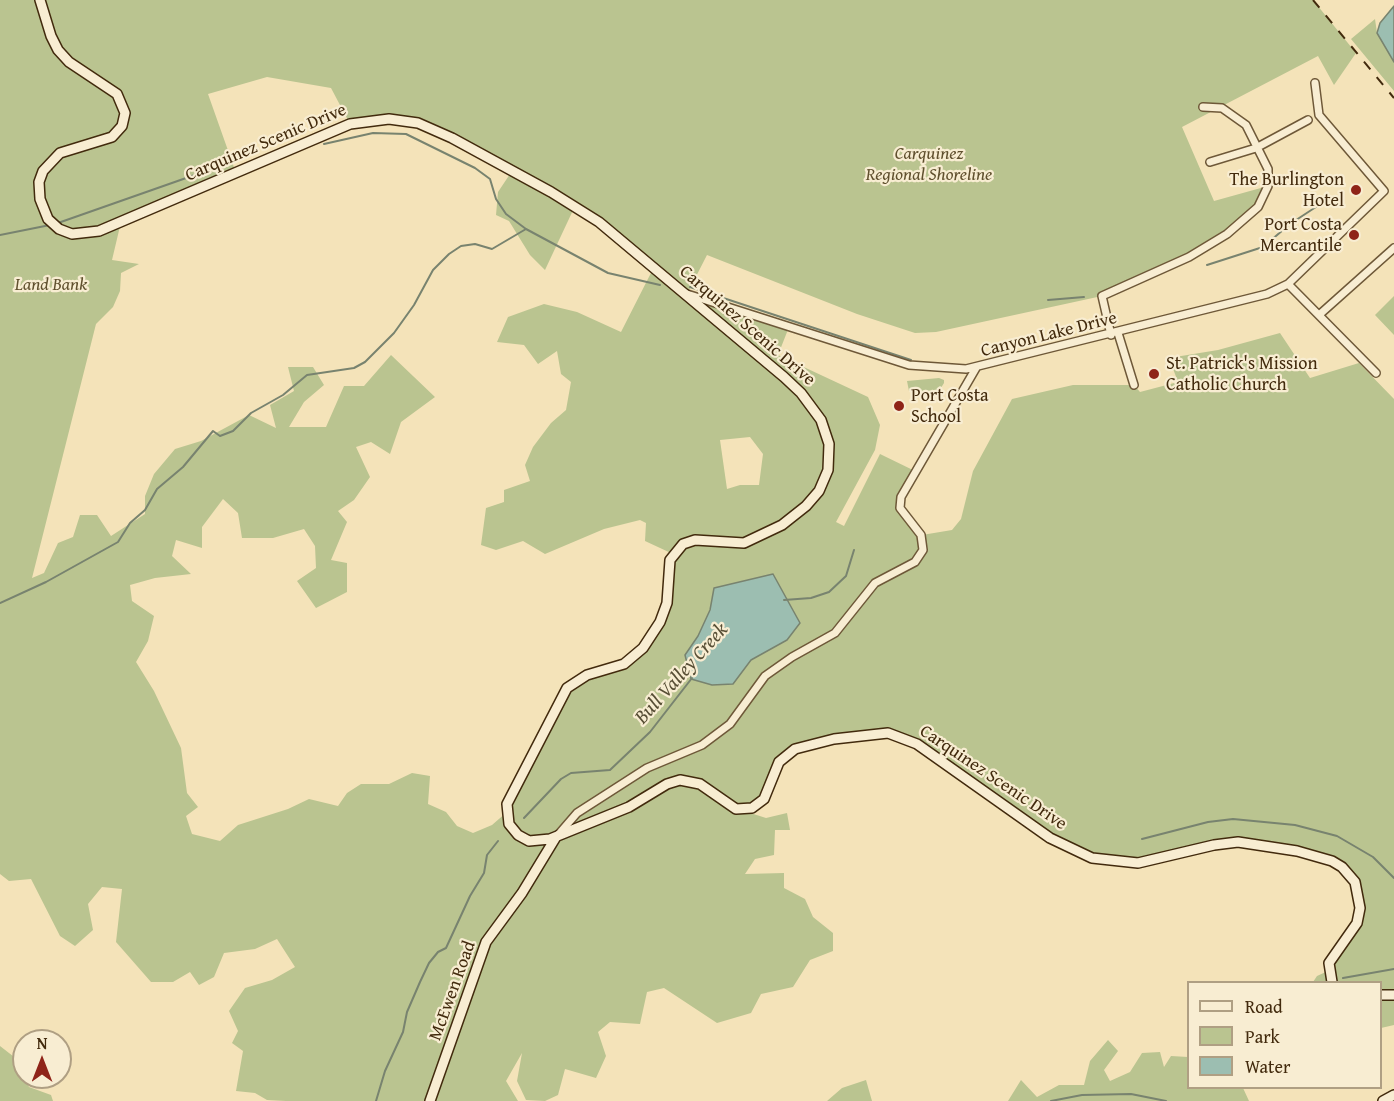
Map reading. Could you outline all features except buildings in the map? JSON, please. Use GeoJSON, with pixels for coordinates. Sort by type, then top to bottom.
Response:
{"type":"FeatureCollection","features":[{"type":"Feature","properties":{"kind":"street","name":"Carquinez Scenic Drive"},"geometry":{"type":"LineString","coordinates":[[40,0],[51,36],[63,57],[117,94],[125,113],[122,126],[112,137],[60,153],[46,165],[41,176],[39,192],[48,219],[59,229],[72,234],[99,231],[339,128],[371,120],[399,120],[442,133],[564,199],[609,230],[687,294],[808,401],[827,435],[828,470],[819,491],[806,506],[761,537],[737,544],[695,540],[677,548],[668,567],[668,594],[663,613],[643,648],[624,664],[586,675],[567,688],[510,798],[507,812],[509,824],[523,839],[537,841],[556,837],[629,807],[667,784],[680,780],[700,784],[736,809],[752,808],[764,799],[779,762],[795,749],[809,744],[857,736],[879,733],[896,735],[927,750],[1050,838],[1092,858],[1138,863],[1214,845],[1238,842],[1286,848],[1332,861],[1342,867],[1355,882],[1360,908],[1357,923],[1329,963],[1328,971],[1332,981]]}},
{"type":"Feature","properties":{"kind":"street","name":"Canyon Lake Drive"},"geometry":{"type":"LineString","coordinates":[[687,294],[909,365],[976,368],[1267,294],[1288,285],[1384,190],[1319,115],[1315,82]]}},
{"type":"Feature","properties":{"kind":"street"},"geometry":{"type":"LineString","coordinates":[[1134,385],[1102,296],[1189,257],[1227,234],[1257,207],[1269,181],[1268,169],[1246,125],[1222,108],[1203,107]]}},
{"type":"Feature","properties":{"kind":"street"},"geometry":{"type":"LineString","coordinates":[[1210,162],[1256,148],[1308,120]]}},
{"type":"Feature","properties":{"kind":"street"},"geometry":{"type":"LineString","coordinates":[[1319,315],[1394,248]]}},
{"type":"Feature","properties":{"kind":"street"},"geometry":{"type":"LineString","coordinates":[[1288,285],[1376,373]]}},
{"type":"Feature","properties":{"kind":"street"},"geometry":{"type":"LineString","coordinates":[[556,837],[577,813],[647,768],[702,745],[730,724],[765,676],[835,633],[875,583],[915,562],[923,550],[921,535],[900,508],[901,497],[976,368]]}},
{"type":"Feature","properties":{"kind":"street","name":"McEwen Road"},"geometry":{"type":"LineString","coordinates":[[430,1101],[486,942],[522,893],[556,837]]}},
{"type":"Feature","properties":{"kind":"street"},"geometry":{"type":"LineString","coordinates":[[1383,1101],[1394,1095]]}},
{"type":"Feature","properties":{"kind":"green space"},"geometry":{"type":"Polygon","coordinates":[[[0,0],[1313,0],[1356,53],[1334,85],[1318,56],[1182,127],[1214,201],[1268,186],[1258,207],[1227,234],[1189,257],[1102,296],[936,332],[915,333],[857,314],[707,255],[687,294],[789,327],[778,355],[868,397],[880,425],[875,450],[836,522],[844,526],[880,454],[917,472],[901,497],[900,508],[922,535],[952,530],[961,519],[973,471],[1012,399],[1073,385],[1134,385],[1140,392],[1178,382],[1169,358],[1218,350],[1280,333],[1310,378],[1359,363],[1394,399],[1394,1025],[1382,1028],[1382,981],[1314,981],[1317,976],[1328,971],[1353,930],[1360,900],[1342,867],[1245,842],[1152,861],[1078,853],[927,750],[879,733],[789,753],[767,793],[741,810],[766,818],[787,813],[790,830],[775,830],[774,855],[755,859],[745,874],[784,873],[784,888],[805,899],[813,917],[833,933],[833,951],[810,960],[793,987],[761,994],[751,1013],[717,1023],[664,988],[647,992],[640,1024],[610,1022],[598,1032],[606,1056],[596,1078],[565,1069],[558,1095],[545,1101],[526,1100],[517,1081],[522,1053],[506,1081],[518,1101],[286,1101],[267,1100],[255,1093],[236,1091],[243,1051],[232,1043],[238,1031],[229,1011],[245,988],[272,980],[295,967],[277,939],[255,949],[224,953],[214,977],[199,985],[190,972],[173,982],[151,982],[116,942],[122,889],[102,887],[88,904],[93,930],[75,946],[60,936],[31,879],[9,881],[0,874],[0,0]],[[267,77],[208,94],[236,173],[121,222],[112,260],[139,264],[121,273],[120,291],[113,307],[96,324],[32,578],[44,573],[58,543],[73,537],[80,515],[97,515],[111,536],[145,514],[145,496],[154,474],[175,449],[201,441],[249,415],[276,428],[270,405],[294,391],[288,367],[313,367],[324,385],[304,402],[289,427],[326,427],[344,386],[364,386],[391,355],[435,397],[401,422],[390,454],[371,442],[356,447],[370,477],[354,500],[338,511],[347,522],[331,560],[347,563],[347,592],[316,608],[297,581],[316,568],[315,546],[304,529],[273,538],[242,538],[238,513],[223,499],[202,527],[202,548],[176,540],[172,556],[191,574],[155,578],[130,585],[132,601],[154,616],[148,641],[136,662],[154,691],[181,748],[187,793],[198,807],[186,816],[192,834],[220,841],[238,825],[288,809],[309,799],[338,806],[347,793],[361,784],[389,784],[412,773],[430,776],[428,804],[446,812],[457,826],[473,833],[492,825],[507,812],[567,688],[624,664],[660,622],[673,554],[645,541],[646,523],[640,520],[604,529],[545,554],[523,541],[496,550],[481,545],[486,508],[504,502],[504,490],[530,481],[525,465],[533,447],[551,423],[566,410],[571,382],[561,374],[557,351],[538,364],[524,345],[497,342],[508,317],[544,304],[577,312],[621,332],[654,267],[575,206],[545,270],[530,255],[509,221],[496,215],[498,192],[512,171],[409,121],[350,124],[331,88],[267,77]],[[750,437],[720,440],[727,489],[740,485],[759,485],[763,454],[750,437]],[[714,588],[710,610],[698,636],[685,655],[733,684],[751,660],[787,640],[714,588]]]}},
{"type":"Feature","properties":{"kind":"green space"},"geometry":{"type":"Polygon","coordinates":[[[1375,19],[1377,33],[1394,62],[1394,91],[1351,39],[1375,19]]]}},
{"type":"Feature","properties":{"kind":"green space"},"geometry":{"type":"Polygon","coordinates":[[[1394,296],[1394,335],[1375,315],[1394,296]]]}},
{"type":"Feature","properties":{"kind":"green space"},"geometry":{"type":"Polygon","coordinates":[[[939,378],[944,380],[944,383],[939,391],[916,397],[914,390],[909,391],[907,381],[939,378]]]}},
{"type":"Feature","properties":{"kind":"green space"},"geometry":{"type":"Polygon","coordinates":[[[1108,1040],[1118,1051],[1104,1070],[1110,1081],[1130,1072],[1142,1053],[1160,1052],[1164,1067],[1171,1056],[1187,1057],[1187,1089],[1243,1089],[1249,1101],[1008,1101],[1021,1080],[1037,1097],[1059,1085],[1084,1085],[1090,1061],[1108,1040]]]}},
{"type":"Feature","properties":{"kind":"green space"},"geometry":{"type":"Polygon","coordinates":[[[0,1046],[12,1055],[12,1089],[34,1089],[51,1095],[53,1101],[0,1101],[0,1046]]]}},
{"type":"Feature","properties":{"kind":"green space"},"geometry":{"type":"Polygon","coordinates":[[[866,1080],[872,1101],[827,1101],[842,1088],[866,1080]]]}},
{"type":"Feature","properties":{"kind":"water"},"geometry":{"type":"Polygon","coordinates":[[[1394,6],[1394,62],[1377,33],[1380,23],[1394,6]]]}},
{"type":"Feature","properties":{"kind":"water"},"geometry":{"type":"Polygon","coordinates":[[[773,574],[800,623],[787,640],[751,660],[733,684],[712,685],[691,679],[685,655],[698,636],[710,610],[714,588],[773,574]]]}},
{"type":"Feature","properties":{"kind":"waterway"},"geometry":{"type":"LineString","coordinates":[[324,144],[373,133],[406,134],[475,168],[490,179],[496,199],[506,214],[526,229],[608,273],[660,285]]}},
{"type":"Feature","properties":{"kind":"waterway"},"geometry":{"type":"LineString","coordinates":[[58,223],[226,164]]}},
{"type":"Feature","properties":{"kind":"waterway","name":"Bull Valley Creek"},"geometry":{"type":"LineString","coordinates":[[1207,265],[1263,247],[1290,224],[1322,203]]}},
{"type":"Feature","properties":{"kind":"waterway"},"geometry":{"type":"LineString","coordinates":[[0,235],[50,225]]}},
{"type":"Feature","properties":{"kind":"waterway"},"geometry":{"type":"LineString","coordinates":[[0,603],[46,582],[118,542],[130,523],[145,510],[157,489],[183,467],[213,431],[220,436],[233,431],[251,413],[283,395],[307,375],[354,368],[365,362],[394,333],[414,305],[433,270],[449,254],[461,246],[475,244],[492,249],[526,229]]}},
{"type":"Feature","properties":{"kind":"waterway"},"geometry":{"type":"LineString","coordinates":[[690,287],[911,360]]}},
{"type":"Feature","properties":{"kind":"waterway","name":"Bull Valley Creek"},"geometry":{"type":"LineString","coordinates":[[1048,300],[1084,297]]}},
{"type":"Feature","properties":{"kind":"waterway","name":"Bull Valley Creek"},"geometry":{"type":"LineString","coordinates":[[784,600],[811,598],[829,592],[846,576],[854,550]]}},
{"type":"Feature","properties":{"kind":"waterway","name":"Bull Valley Creek"},"geometry":{"type":"LineString","coordinates":[[524,818],[561,779],[571,773],[610,770],[650,732],[692,678]]}},
{"type":"Feature","properties":{"kind":"waterway"},"geometry":{"type":"LineString","coordinates":[[1142,839],[1208,822],[1233,819],[1295,825],[1337,836],[1373,857],[1394,878]]}},
{"type":"Feature","properties":{"kind":"waterway","name":"Bull Valley Creek"},"geometry":{"type":"LineString","coordinates":[[376,1101],[385,1071],[403,1032],[407,1012],[420,982],[429,963],[438,952],[446,948],[470,896],[484,873],[487,855],[498,841]]}},
{"type":"Feature","properties":{"kind":"waterway"},"geometry":{"type":"LineString","coordinates":[[1343,978],[1394,969]]}},
{"type":"Feature","properties":{"kind":"waterway"},"geometry":{"type":"LineString","coordinates":[[1051,1101],[1082,1095],[1131,1094],[1166,1101]]}},
{"type":"Feature","properties":{"kind":"railway"},"geometry":{"type":"LineString","coordinates":[[1313,0],[1394,98]]}},
{"type":"Feature","properties":{"kind":"place","name":"The Burlington Hotel"},"geometry":{"type":"Point","coordinates":[1356,190]}},
{"type":"Feature","properties":{"kind":"place","name":"Port Costa Mercantile"},"geometry":{"type":"Point","coordinates":[1354,235]}},
{"type":"Feature","properties":{"kind":"place","name":"St. Patrick's Mission Catholic Church"},"geometry":{"type":"Point","coordinates":[1154,374]}},
{"type":"Feature","properties":{"kind":"place","name":"Port Costa School"},"geometry":{"type":"Point","coordinates":[899,406]}},
{"type":"Feature","properties":{"kind":"park label","name":"Carquinez Regional Shoreline"},"geometry":{"type":"Point","coordinates":[929,164]}},
{"type":"Feature","properties":{"kind":"park label","name":"Land Bank"},"geometry":{"type":"Point","coordinates":[51,285]}}]}
